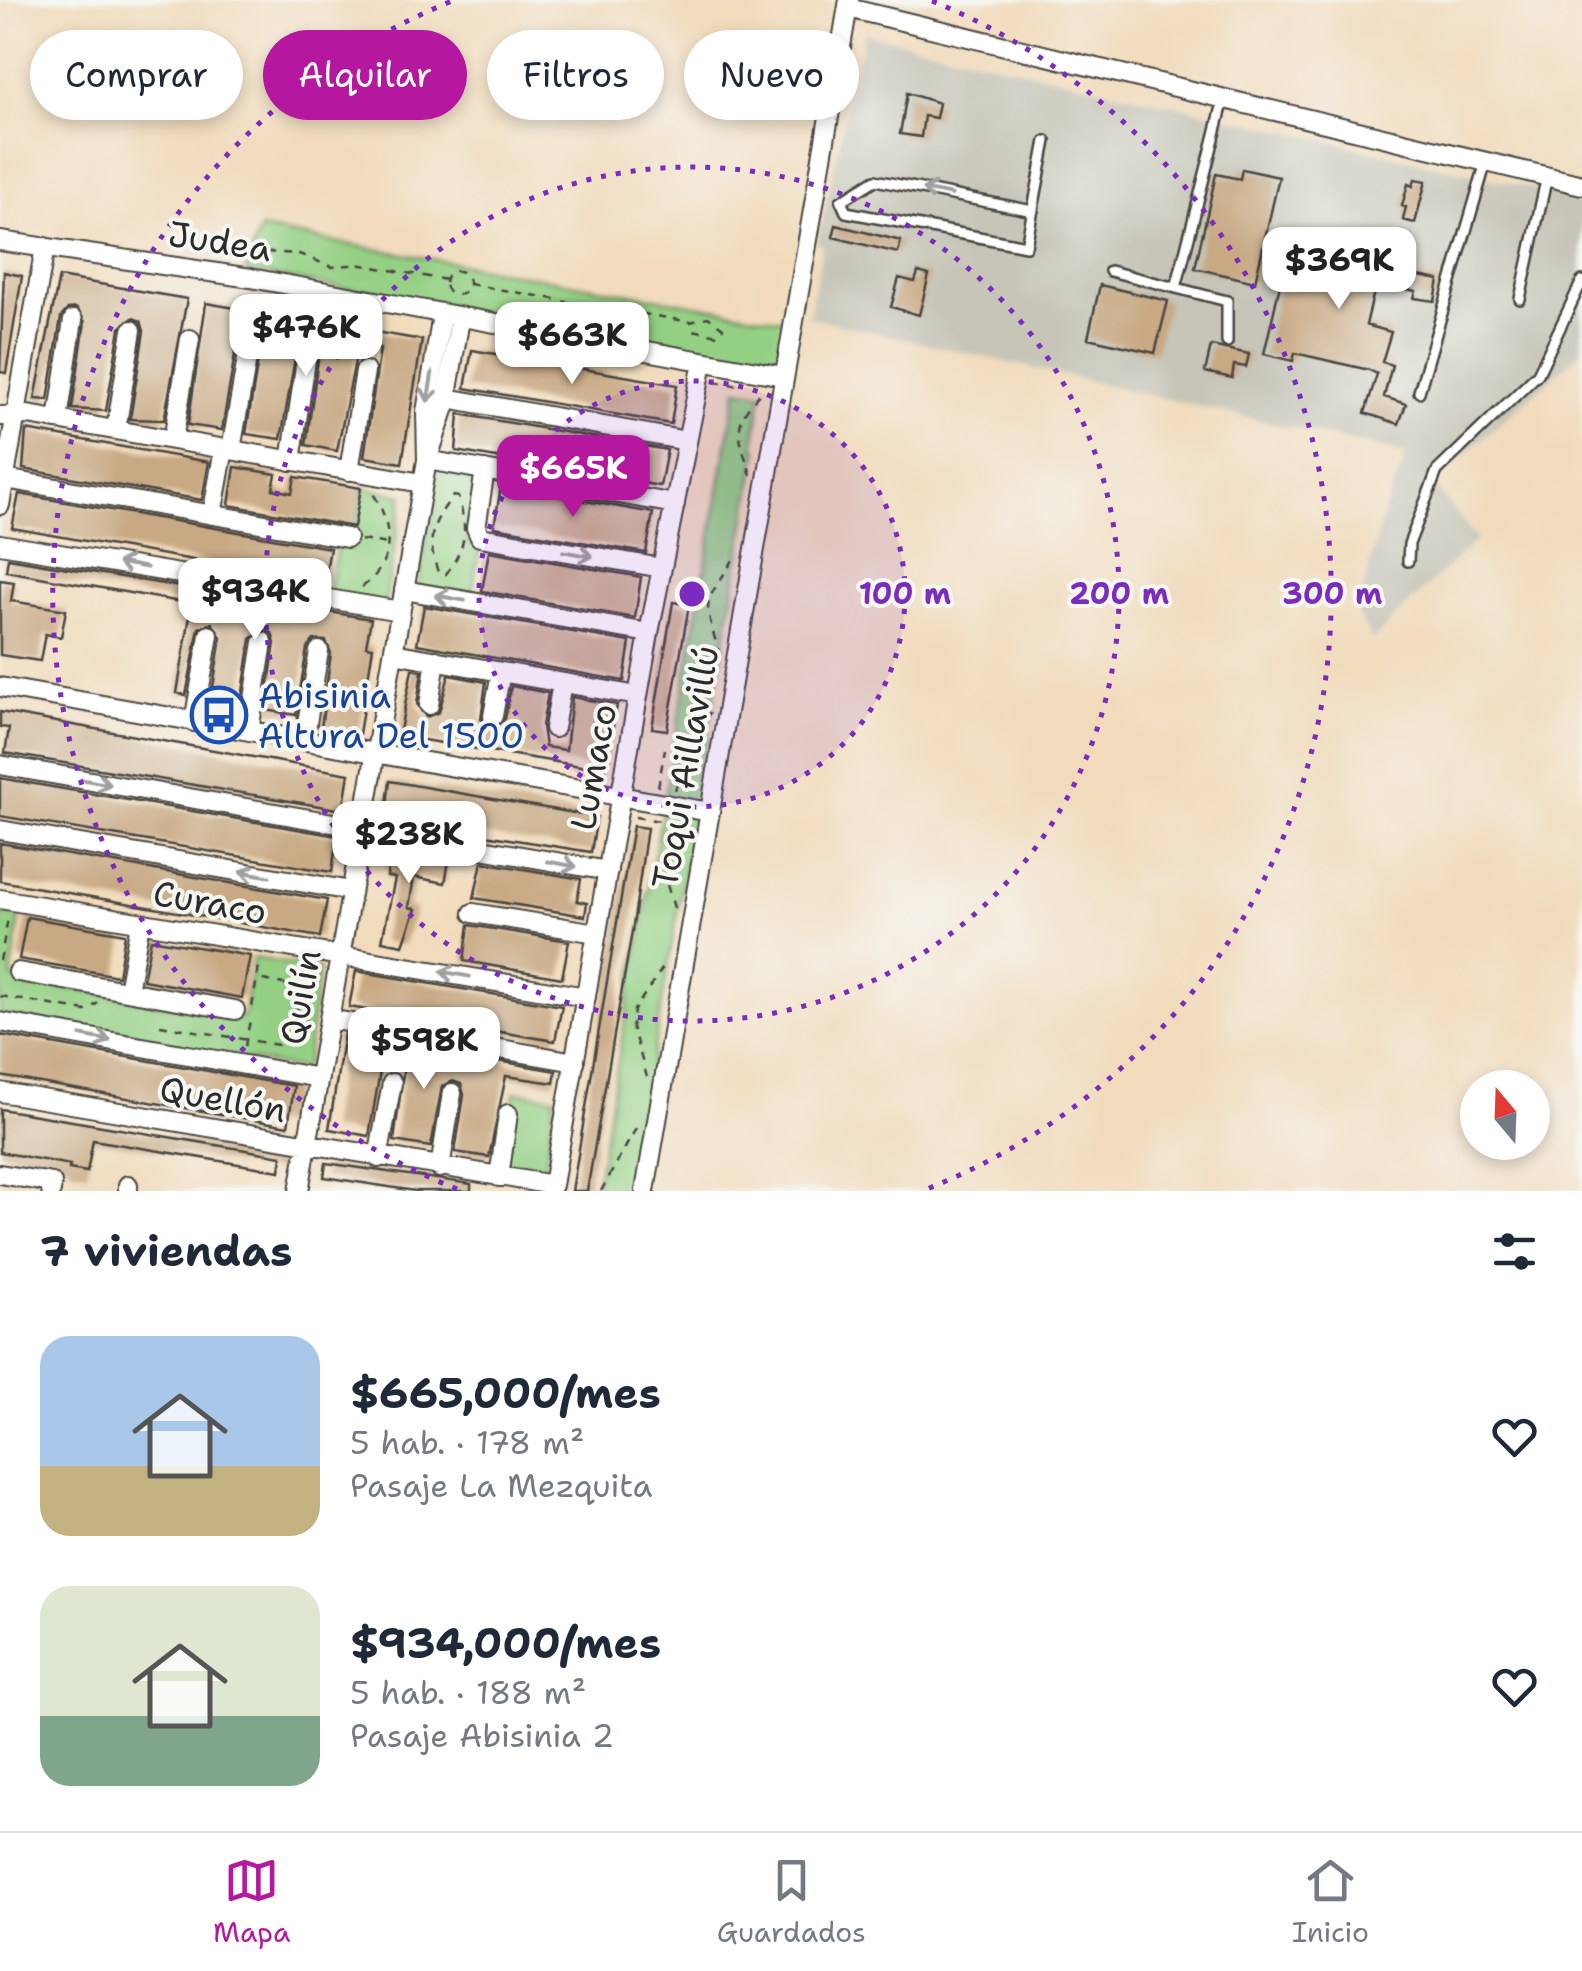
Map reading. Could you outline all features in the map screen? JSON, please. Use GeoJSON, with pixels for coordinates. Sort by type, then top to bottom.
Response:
{"type":"FeatureCollection","features":[{"type":"Feature","properties":{"kind":"street"},"geometry":{"type":"LineString","coordinates":[[848,4],[1582,185]]}},
{"type":"Feature","properties":{"kind":"street","name":"Toqui Aillavillú"},"geometry":{"type":"LineString","coordinates":[[645,1191],[848,4]]}},
{"type":"Feature","properties":{"kind":"street","name":"Judea"},"geometry":{"type":"LineString","coordinates":[[0,240],[251,278],[451,317],[703,353],[783,376]]}},
{"type":"Feature","properties":{"kind":"street"},"geometry":{"type":"LineString","coordinates":[[0,505],[8,416],[45,246]]}},
{"type":"Feature","properties":{"kind":"street","name":"Quilín"},"geometry":{"type":"LineString","coordinates":[[299,1191],[319,1078],[324,1022],[340,958],[426,460],[446,398],[451,317]]}},
{"type":"Feature","properties":{"kind":"street","name":"Quilín"},"geometry":{"type":"LineString","coordinates":[[426,460],[426,412],[451,317]]}},
{"type":"Feature","properties":{"kind":"street"},"geometry":{"type":"LineString","coordinates":[[58,420],[74,320]]}},
{"type":"Feature","properties":{"kind":"street"},"geometry":{"type":"LineString","coordinates":[[116,430],[132,330]]}},
{"type":"Feature","properties":{"kind":"street"},"geometry":{"type":"LineString","coordinates":[[173,440],[190,339]]}},
{"type":"Feature","properties":{"kind":"street"},"geometry":{"type":"LineString","coordinates":[[212,515],[249,347]]}},
{"type":"Feature","properties":{"kind":"street","name":"Lumaco"},"geometry":{"type":"LineString","coordinates":[[556,1188],[649,633],[703,353]]}},
{"type":"Feature","properties":{"kind":"street"},"geometry":{"type":"LineString","coordinates":[[291,461],[306,360]]}},
{"type":"Feature","properties":{"kind":"street"},"geometry":{"type":"LineString","coordinates":[[353,472],[366,371]]}},
{"type":"Feature","properties":{"kind":"street"},"geometry":{"type":"LineString","coordinates":[[446,398],[688,441]]}},
{"type":"Feature","properties":{"kind":"street"},"geometry":{"type":"LineString","coordinates":[[8,416],[58,420],[422,484]]}},
{"type":"Feature","properties":{"kind":"street"},"geometry":{"type":"LineString","coordinates":[[426,460],[675,504]]}},
{"type":"Feature","properties":{"kind":"street"},"geometry":{"type":"LineString","coordinates":[[486,470],[476,528],[480,537],[662,568]]}},
{"type":"Feature","properties":{"kind":"street"},"geometry":{"type":"LineString","coordinates":[[4,479],[347,538]]}},
{"type":"Feature","properties":{"kind":"street"},"geometry":{"type":"LineString","coordinates":[[0,544],[400,611]]}},
{"type":"Feature","properties":{"kind":"street"},"geometry":{"type":"LineString","coordinates":[[404,590],[649,633]]}},
{"type":"Feature","properties":{"kind":"street"},"geometry":{"type":"LineString","coordinates":[[194,722],[210,635]]}},
{"type":"Feature","properties":{"kind":"street"},"geometry":{"type":"LineString","coordinates":[[249,731],[262,642]]}},
{"type":"Feature","properties":{"kind":"street"},"geometry":{"type":"LineString","coordinates":[[304,741],[320,651]]}},
{"type":"Feature","properties":{"kind":"street"},"geometry":{"type":"LineString","coordinates":[[393,653],[638,696]]}},
{"type":"Feature","properties":{"kind":"street"},"geometry":{"type":"LineString","coordinates":[[429,704],[436,660]]}},
{"type":"Feature","properties":{"kind":"street"},"geometry":{"type":"LineString","coordinates":[[493,716],[501,672]]}},
{"type":"Feature","properties":{"kind":"street"},"geometry":{"type":"LineString","coordinates":[[554,728],[562,683]]}},
{"type":"Feature","properties":{"kind":"street"},"geometry":{"type":"LineString","coordinates":[[0,688],[375,754],[709,821]]}},
{"type":"Feature","properties":{"kind":"street"},"geometry":{"type":"LineString","coordinates":[[0,765],[608,872]]}},
{"type":"Feature","properties":{"kind":"street"},"geometry":{"type":"LineString","coordinates":[[0,830],[351,891]]}},
{"type":"Feature","properties":{"kind":"street","name":"Curaco"},"geometry":{"type":"LineString","coordinates":[[5,900],[586,997]]}},
{"type":"Feature","properties":{"kind":"street"},"geometry":{"type":"LineString","coordinates":[[472,913],[597,933]]}},
{"type":"Feature","properties":{"kind":"street"},"geometry":{"type":"LineString","coordinates":[[128,991],[140,922]]}},
{"type":"Feature","properties":{"kind":"street"},"geometry":{"type":"LineString","coordinates":[[18,972],[235,1010]]}},
{"type":"Feature","properties":{"kind":"street"},"geometry":{"type":"LineString","coordinates":[[0,1022],[319,1078]]}},
{"type":"Feature","properties":{"kind":"street"},"geometry":{"type":"LineString","coordinates":[[324,1022],[575,1062]]}},
{"type":"Feature","properties":{"kind":"street"},"geometry":{"type":"LineString","coordinates":[[378,1158],[392,1082]]}},
{"type":"Feature","properties":{"kind":"street","name":"Quellón"},"geometry":{"type":"LineString","coordinates":[[0,1092],[556,1188]]}},
{"type":"Feature","properties":{"kind":"street"},"geometry":{"type":"LineString","coordinates":[[440,1168],[452,1093]]}},
{"type":"Feature","properties":{"kind":"street"},"geometry":{"type":"LineString","coordinates":[[498,1177],[508,1114]]}},
{"type":"Feature","properties":{"kind":"street"},"geometry":{"type":"LineString","coordinates":[[0,1174],[52,1187]]}},
{"type":"Feature","properties":{"kind":"lane"},"geometry":{"type":"LineString","coordinates":[[1176,288],[1224,98]]}},
{"type":"Feature","properties":{"kind":"lane"},"geometry":{"type":"LineString","coordinates":[[1033,210],[875,180],[842,201],[846,212],[1026,246],[1033,210],[1046,140]]}},
{"type":"Feature","properties":{"kind":"lane"},"geometry":{"type":"LineString","coordinates":[[1419,392],[1486,162]]}},
{"type":"Feature","properties":{"kind":"lane"},"geometry":{"type":"LineString","coordinates":[[1520,298],[1547,176]]}},
{"type":"Feature","properties":{"kind":"lane"},"geometry":{"type":"LineString","coordinates":[[1110,271],[1227,300],[1227,342]]}},
{"type":"Feature","properties":{"kind":"lane"},"geometry":{"type":"LineString","coordinates":[[1408,560],[1409,544],[1437,471],[1538,374],[1582,281]]}},
{"type":"Feature","properties":{"kind":"path"},"geometry":{"type":"LineString","coordinates":[[255,263],[261,253],[271,250],[299,254],[325,266],[357,264],[446,280]]}},
{"type":"Feature","properties":{"kind":"path"},"geometry":{"type":"LineString","coordinates":[[324,276],[325,266]]}},
{"type":"Feature","properties":{"kind":"path"},"geometry":{"type":"LineString","coordinates":[[469,284],[455,297],[446,288],[450,274],[461,272],[469,284],[560,300],[583,309],[609,308],[690,322],[704,317],[722,325],[718,335],[704,336],[693,330],[690,322]]}},
{"type":"Feature","properties":{"kind":"path"},"geometry":{"type":"LineString","coordinates":[[581,322],[583,309]]}},
{"type":"Feature","properties":{"kind":"path"},"geometry":{"type":"LineString","coordinates":[[703,353],[704,336]]}},
{"type":"Feature","properties":{"kind":"path"},"geometry":{"type":"LineString","coordinates":[[754,486],[738,432],[741,412],[764,389]]}},
{"type":"Feature","properties":{"kind":"path"},"geometry":{"type":"LineString","coordinates":[[336,600],[370,582],[389,545],[382,511],[353,472]]}},
{"type":"Feature","properties":{"kind":"path"},"geometry":{"type":"LineString","coordinates":[[452,496],[458,497],[468,530],[464,550],[446,574],[438,572],[428,544],[432,524],[452,496]]}},
{"type":"Feature","properties":{"kind":"path"},"geometry":{"type":"LineString","coordinates":[[347,538],[389,545]]}},
{"type":"Feature","properties":{"kind":"path"},"geometry":{"type":"LineString","coordinates":[[721,658],[706,607],[710,591],[742,544]]}},
{"type":"Feature","properties":{"kind":"path"},"geometry":{"type":"LineString","coordinates":[[674,792],[686,754],[714,704]]}},
{"type":"Feature","properties":{"kind":"path"},"geometry":{"type":"LineString","coordinates":[[657,789],[665,749]]}},
{"type":"Feature","properties":{"kind":"path"},"geometry":{"type":"LineString","coordinates":[[620,805],[670,822],[709,821]]}},
{"type":"Feature","properties":{"kind":"path"},"geometry":{"type":"LineString","coordinates":[[670,822],[664,875],[676,915]]}},
{"type":"Feature","properties":{"kind":"path"},"geometry":{"type":"LineString","coordinates":[[0,961],[5,900]]}},
{"type":"Feature","properties":{"kind":"path"},"geometry":{"type":"LineString","coordinates":[[242,1064],[263,944]]}},
{"type":"Feature","properties":{"kind":"path"},"geometry":{"type":"LineString","coordinates":[[649,1088],[646,1063],[632,1027],[634,1010],[672,949]]}},
{"type":"Feature","properties":{"kind":"path"},"geometry":{"type":"LineString","coordinates":[[257,979],[289,985],[300,1017]]}},
{"type":"Feature","properties":{"kind":"path"},"geometry":{"type":"LineString","coordinates":[[0,996],[86,1011],[98,1003]]}},
{"type":"Feature","properties":{"kind":"path"},"geometry":{"type":"LineString","coordinates":[[157,1016],[160,1024],[278,1045],[300,1017]]}},
{"type":"Feature","properties":{"kind":"path"},"geometry":{"type":"LineString","coordinates":[[300,1017],[324,1022]]}},
{"type":"Feature","properties":{"kind":"path"},"geometry":{"type":"LineString","coordinates":[[601,1191],[642,1118]]}},
{"type":"Feature","properties":{"kind":"shaded area"},"geometry":{"type":"Polygon","coordinates":[[[864,33],[1582,200],[1582,351],[1432,483],[1477,539],[1372,640],[1357,613],[1384,511],[1407,454],[809,317],[823,245],[817,243],[845,120],[859,120],[859,55],[864,33]]]}},
{"type":"Feature","properties":{"kind":"green space"},"geometry":{"type":"Polygon","coordinates":[[[260,229],[789,321],[781,364],[245,271],[260,229]]]}},
{"type":"Feature","properties":{"kind":"green space"},"geometry":{"type":"Polygon","coordinates":[[[737,389],[762,393],[754,446],[758,449],[629,1191],[595,1191],[737,389]]]}},
{"type":"Feature","properties":{"kind":"green space"},"geometry":{"type":"Polygon","coordinates":[[[438,468],[480,475],[468,543],[480,546],[471,597],[418,588],[438,468]]]}},
{"type":"Feature","properties":{"kind":"green space"},"geometry":{"type":"Polygon","coordinates":[[[363,488],[403,495],[385,604],[328,595],[337,546],[353,548],[363,488]]]}},
{"type":"Feature","properties":{"kind":"green space"},"geometry":{"type":"Polygon","coordinates":[[[0,913],[20,917],[11,978],[243,1018],[254,958],[319,969],[306,1066],[300,1069],[0,1015],[0,913]]]}},
{"type":"Feature","properties":{"kind":"green space"},"geometry":{"type":"Polygon","coordinates":[[[515,1092],[555,1097],[544,1174],[503,1169],[515,1092]]]}},
{"type":"Feature","properties":{"kind":"building"},"geometry":{"type":"Polygon","coordinates":[[[907,93],[939,103],[936,118],[924,116],[921,137],[900,134],[907,93]]]}},
{"type":"Feature","properties":{"kind":"building"},"geometry":{"type":"Polygon","coordinates":[[[1242,169],[1279,177],[1255,282],[1195,268],[1216,174],[1240,179],[1242,169]]]}},
{"type":"Feature","properties":{"kind":"building"},"geometry":{"type":"Polygon","coordinates":[[[1415,179],[1426,181],[1415,223],[1403,220],[1406,207],[1402,206],[1408,184],[1413,186],[1415,179]]]}},
{"type":"Feature","properties":{"kind":"building"},"geometry":{"type":"Polygon","coordinates":[[[836,225],[901,241],[898,253],[833,237],[836,225]]]}},
{"type":"Feature","properties":{"kind":"building"},"geometry":{"type":"Polygon","coordinates":[[[1291,237],[1381,257],[1380,263],[1411,268],[1409,274],[1439,280],[1435,301],[1414,298],[1416,291],[1376,283],[1366,325],[1391,332],[1382,362],[1392,365],[1384,397],[1406,404],[1399,424],[1365,413],[1377,374],[1295,353],[1293,361],[1264,354],[1291,237]]]}},
{"type":"Feature","properties":{"kind":"building"},"geometry":{"type":"Polygon","coordinates":[[[4,272],[22,276],[6,373],[0,372],[4,272]]]}},
{"type":"Feature","properties":{"kind":"building"},"geometry":{"type":"Polygon","coordinates":[[[918,272],[929,275],[919,315],[891,307],[899,278],[915,282],[918,272]]]}},
{"type":"Feature","properties":{"kind":"building"},"geometry":{"type":"Polygon","coordinates":[[[59,277],[187,299],[164,420],[130,419],[144,331],[141,321],[133,318],[120,328],[106,411],[72,409],[85,322],[76,308],[68,309],[61,317],[48,400],[35,399],[59,277]]]}},
{"type":"Feature","properties":{"kind":"building"},"geometry":{"type":"Polygon","coordinates":[[[1100,285],[1168,301],[1155,353],[1088,338],[1100,285]]]}},
{"type":"Feature","properties":{"kind":"building"},"geometry":{"type":"Polygon","coordinates":[[[206,303],[422,340],[402,463],[364,457],[380,349],[358,346],[337,451],[306,445],[321,339],[299,335],[281,439],[246,434],[263,329],[240,325],[222,430],[188,425],[206,303]]]}},
{"type":"Feature","properties":{"kind":"building"},"geometry":{"type":"Polygon","coordinates":[[[1211,346],[1249,354],[1246,367],[1234,365],[1232,378],[1205,372],[1211,346]]]}},
{"type":"Feature","properties":{"kind":"building"},"geometry":{"type":"Polygon","coordinates":[[[472,350],[677,385],[671,424],[465,388],[472,350]]]}},
{"type":"Feature","properties":{"kind":"building"},"geometry":{"type":"Polygon","coordinates":[[[459,414],[667,450],[660,486],[456,451],[459,414]]]}},
{"type":"Feature","properties":{"kind":"building"},"geometry":{"type":"Polygon","coordinates":[[[26,430],[209,462],[202,500],[23,469],[26,430]]]}},
{"type":"Feature","properties":{"kind":"building"},"geometry":{"type":"Polygon","coordinates":[[[235,467],[276,474],[273,489],[292,493],[295,477],[361,488],[354,527],[229,505],[235,467]]]}},
{"type":"Feature","properties":{"kind":"building"},"geometry":{"type":"Polygon","coordinates":[[[501,486],[653,513],[646,553],[494,527],[501,486]]]}},
{"type":"Feature","properties":{"kind":"building"},"geometry":{"type":"Polygon","coordinates":[[[19,494],[330,548],[324,583],[12,528],[19,494]]]}},
{"type":"Feature","properties":{"kind":"building"},"geometry":{"type":"Polygon","coordinates":[[[489,551],[641,577],[635,618],[482,591],[489,551]]]}},
{"type":"Feature","properties":{"kind":"building"},"geometry":{"type":"Polygon","coordinates":[[[8,558],[371,619],[366,646],[373,647],[359,734],[321,728],[331,653],[326,641],[314,640],[307,648],[296,715],[265,710],[275,643],[272,633],[264,630],[251,639],[240,711],[210,706],[221,637],[212,623],[199,628],[186,695],[177,693],[192,604],[6,571],[8,558]]]}},
{"type":"Feature","properties":{"kind":"building"},"geometry":{"type":"Polygon","coordinates":[[[0,580],[14,582],[11,601],[66,610],[61,637],[45,634],[40,661],[0,655],[0,580]]]}},
{"type":"Feature","properties":{"kind":"building"},"geometry":{"type":"Polygon","coordinates":[[[673,602],[689,605],[667,730],[652,728],[673,602]]]}},
{"type":"Feature","properties":{"kind":"building"},"geometry":{"type":"Polygon","coordinates":[[[424,606],[630,642],[624,681],[417,644],[424,606]]]}},
{"type":"Feature","properties":{"kind":"building"},"geometry":{"type":"Polygon","coordinates":[[[412,669],[422,671],[417,704],[426,717],[439,712],[449,675],[486,682],[481,719],[492,728],[505,719],[511,686],[548,693],[542,726],[545,747],[566,750],[572,697],[617,705],[605,770],[399,736],[412,669]]]}},
{"type":"Feature","properties":{"kind":"building"},"geometry":{"type":"Polygon","coordinates":[[[0,712],[349,774],[343,810],[5,753],[9,728],[0,727],[0,712]]]}},
{"type":"Feature","properties":{"kind":"building"},"geometry":{"type":"Polygon","coordinates":[[[0,778],[337,836],[332,872],[0,816],[0,778]]]}},
{"type":"Feature","properties":{"kind":"building"},"geometry":{"type":"Polygon","coordinates":[[[390,781],[597,817],[591,852],[385,819],[390,781]]]}},
{"type":"Feature","properties":{"kind":"building"},"geometry":{"type":"Polygon","coordinates":[[[633,826],[647,828],[633,926],[587,1191],[572,1191],[633,826]]]}},
{"type":"Feature","properties":{"kind":"building"},"geometry":{"type":"Polygon","coordinates":[[[0,843],[327,900],[320,937],[0,881],[0,843]]]}},
{"type":"Feature","properties":{"kind":"building"},"geometry":{"type":"Polygon","coordinates":[[[387,845],[450,856],[445,883],[414,877],[409,907],[416,909],[403,945],[382,941],[395,878],[387,877],[388,867],[384,866],[387,845]]]}},
{"type":"Feature","properties":{"kind":"building"},"geometry":{"type":"Polygon","coordinates":[[[482,862],[581,879],[577,901],[587,903],[585,916],[474,898],[482,862]]]}},
{"type":"Feature","properties":{"kind":"building"},"geometry":{"type":"Polygon","coordinates":[[[27,917],[125,934],[118,976],[19,959],[27,917]]]}},
{"type":"Feature","properties":{"kind":"building"},"geometry":{"type":"Polygon","coordinates":[[[469,925],[569,941],[562,978],[464,961],[469,925]]]}},
{"type":"Feature","properties":{"kind":"building"},"geometry":{"type":"Polygon","coordinates":[[[151,939],[250,956],[242,998],[143,980],[151,939]]]}},
{"type":"Feature","properties":{"kind":"building"},"geometry":{"type":"Polygon","coordinates":[[[356,971],[562,1006],[555,1041],[349,1007],[356,971]]]}},
{"type":"Feature","properties":{"kind":"building"},"geometry":{"type":"Polygon","coordinates":[[[344,1034],[556,1071],[554,1083],[506,1076],[489,1157],[455,1152],[464,1095],[461,1084],[453,1081],[442,1086],[431,1147],[394,1141],[405,1058],[383,1054],[369,1136],[329,1129],[344,1034]]]}},
{"type":"Feature","properties":{"kind":"building"},"geometry":{"type":"Polygon","coordinates":[[[0,1035],[294,1086],[288,1126],[0,1076],[0,1035]]]}},
{"type":"Feature","properties":{"kind":"building"},"geometry":{"type":"Polygon","coordinates":[[[0,1109],[282,1156],[280,1171],[93,1140],[87,1172],[69,1169],[70,1165],[0,1152],[0,1109]]]}},
{"type":"Feature","properties":{"kind":"building"},"geometry":{"type":"Polygon","coordinates":[[[326,1163],[471,1184],[471,1191],[415,1191],[324,1177],[326,1163]]]}},
{"type":"Feature","properties":{"kind":"place","name":"Abisinia Altura Del 1500"},"geometry":{"type":"Point","coordinates":[219,715]}}]}
